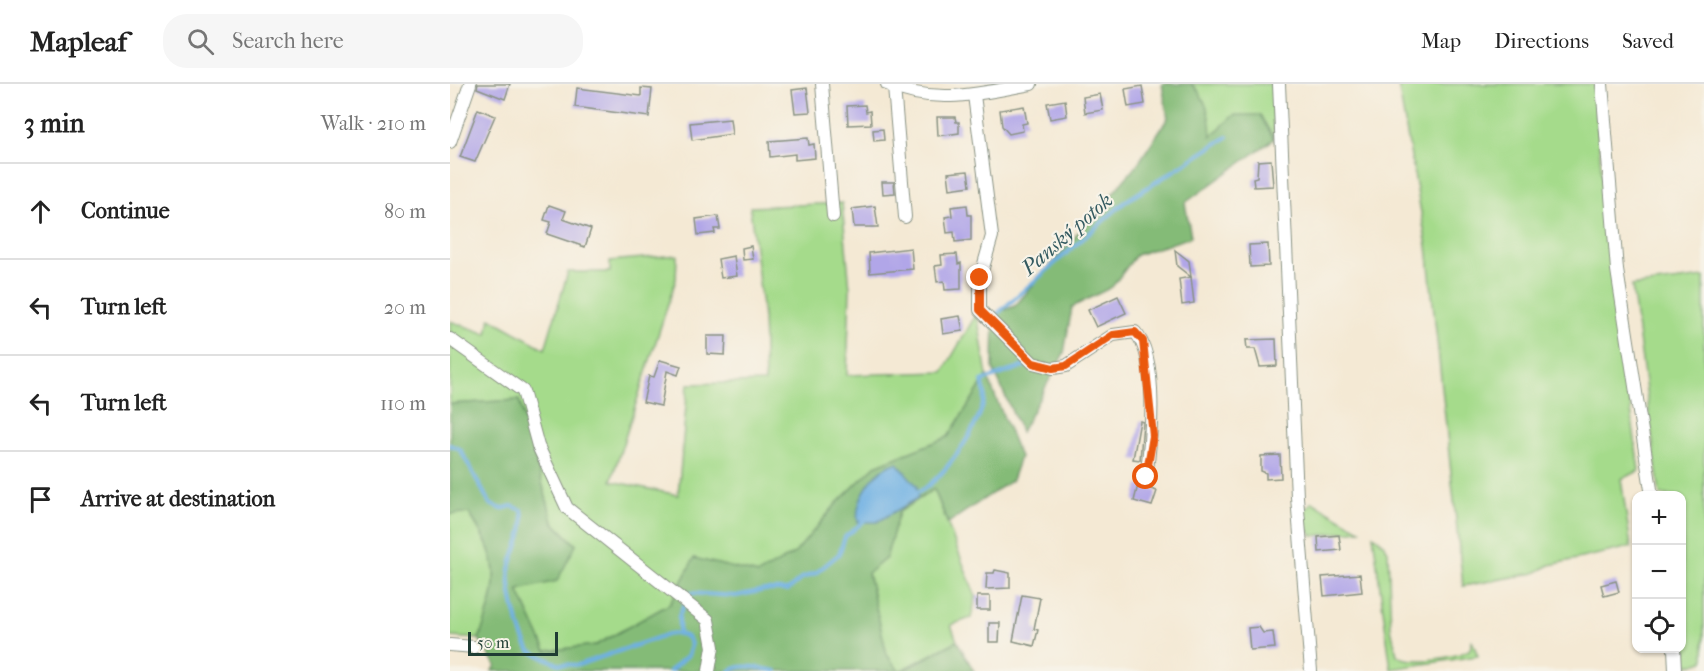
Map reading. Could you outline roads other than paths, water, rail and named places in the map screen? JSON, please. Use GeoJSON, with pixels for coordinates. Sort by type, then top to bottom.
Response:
{"type":"FeatureCollection","features":[{"type":"Feature","properties":{"kind":"street"},"geometry":{"type":"LineString","coordinates":[[450,142],[470,84]]}},
{"type":"Feature","properties":{"kind":"street"},"geometry":{"type":"LineString","coordinates":[[822,84],[833,216]]}},
{"type":"Feature","properties":{"kind":"street"},"geometry":{"type":"LineString","coordinates":[[905,217],[890,86],[937,97],[975,95],[995,87],[1031,84]]}},
{"type":"Feature","properties":{"kind":"street"},"geometry":{"type":"LineString","coordinates":[[1280,84],[1296,497],[1311,671]]}},
{"type":"Feature","properties":{"kind":"street"},"geometry":{"type":"LineString","coordinates":[[1602,84],[1617,270],[1651,491]]}},
{"type":"Feature","properties":{"kind":"street"},"geometry":{"type":"LineString","coordinates":[[975,95],[992,236],[980,278],[980,310],[1033,363],[1053,368],[1066,366],[1113,335],[1135,332],[1143,341],[1149,373],[1153,436],[1146,477]]}},
{"type":"Feature","properties":{"kind":"street"},"geometry":{"type":"LineString","coordinates":[[450,339],[523,391],[538,446],[567,508],[708,620],[713,646],[709,671]]}},
{"type":"Feature","properties":{"kind":"street"},"geometry":{"type":"LineString","coordinates":[[450,645],[474,647]]}},
{"type":"Feature","properties":{"kind":"street"},"geometry":{"type":"LineString","coordinates":[[1674,653],[1675,671]]}},
{"type":"Feature","properties":{"kind":"water"},"geometry":{"type":"Polygon","coordinates":[[[897,463],[917,486],[918,498],[877,522],[858,522],[859,504],[868,486],[881,471],[897,463]]]}},
{"type":"Feature","properties":{"kind":"waterway","name":"Panský potok"},"geometry":{"type":"LineString","coordinates":[[997,322],[997,314],[1126,201],[1227,137]]}},
{"type":"Feature","properties":{"kind":"waterway","name":"Panský potok"},"geometry":{"type":"LineString","coordinates":[[915,494],[937,478],[969,436],[977,421],[985,395],[982,381],[1027,365],[1025,362]]}},
{"type":"Feature","properties":{"kind":"waterway"},"geometry":{"type":"LineString","coordinates":[[450,445],[460,449],[490,504],[501,509],[512,506],[522,510],[522,531],[511,564],[510,584],[518,620],[530,651],[558,664],[578,665],[669,634],[683,635],[690,642],[688,655],[670,671]]}},
{"type":"Feature","properties":{"kind":"waterway","name":"Panský potok"},"geometry":{"type":"LineString","coordinates":[[688,596],[690,593],[736,596],[764,590],[788,590],[802,578],[816,573],[839,554],[845,537],[864,521]]}},
{"type":"Feature","properties":{"kind":"waterway","name":"Panský potok"},"geometry":{"type":"LineString","coordinates":[[679,633],[679,616],[684,605]]}},
{"type":"Feature","properties":{"kind":"waterway"},"geometry":{"type":"LineString","coordinates":[[730,671],[741,667],[776,671]]}}]}
